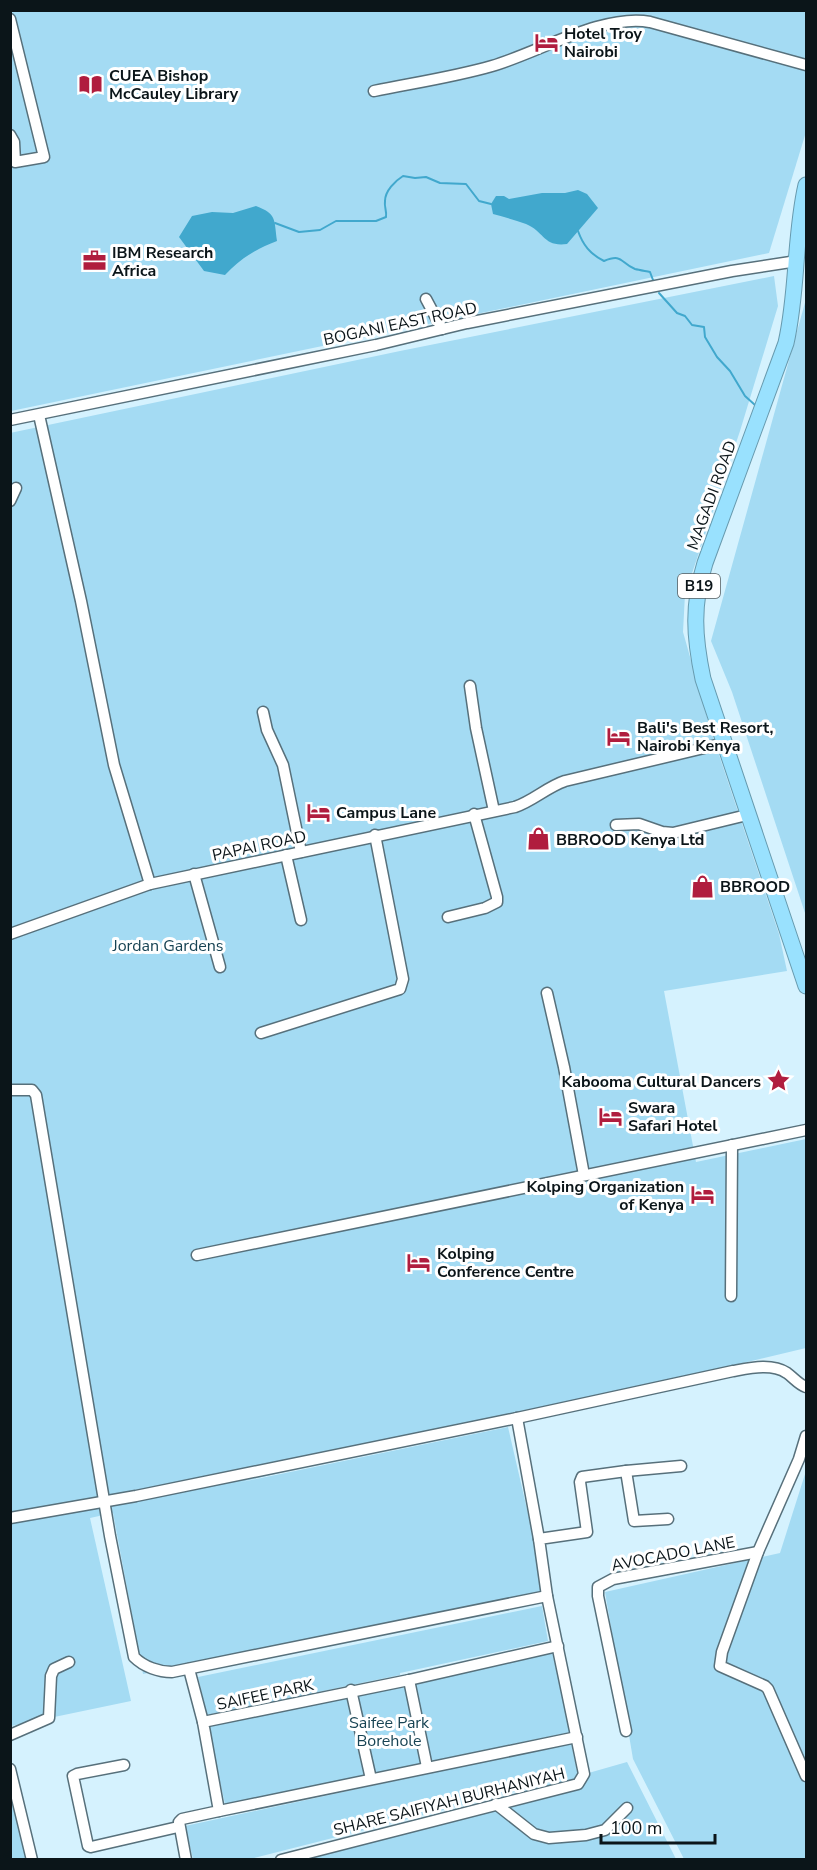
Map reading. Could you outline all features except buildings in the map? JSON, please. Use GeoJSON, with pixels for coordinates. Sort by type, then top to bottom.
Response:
{"type":"FeatureCollection","features":[{"type":"Feature","properties":{"kind":"highway","name":"MAGADI ROAD"},"geometry":{"type":"LineString","coordinates":[[807,185],[800,224],[790,326],[786,344],[705,563],[696,599],[694,627],[701,669],[747,815],[807,986]]}},
{"type":"Feature","properties":{"kind":"street"},"geometry":{"type":"LineString","coordinates":[[10,19],[44,157],[15,162],[14,142],[10,135]]}},
{"type":"Feature","properties":{"kind":"street"},"geometry":{"type":"LineString","coordinates":[[374,91],[490,67],[627,20],[650,22],[807,65]]}},
{"type":"Feature","properties":{"kind":"street","name":"BOGANI EAST ROAD"},"geometry":{"type":"LineString","coordinates":[[10,420],[376,345],[442,329],[732,271],[797,261]]}},
{"type":"Feature","properties":{"kind":"street"},"geometry":{"type":"LineString","coordinates":[[426,299],[442,329]]}},
{"type":"Feature","properties":{"kind":"street"},"geometry":{"type":"LineString","coordinates":[[39,414],[79,590],[114,765],[150,884]]}},
{"type":"Feature","properties":{"kind":"street"},"geometry":{"type":"LineString","coordinates":[[10,501],[16,488]]}},
{"type":"Feature","properties":{"kind":"street"},"geometry":{"type":"LineString","coordinates":[[470,686],[476,728],[494,811]]}},
{"type":"Feature","properties":{"kind":"street"},"geometry":{"type":"LineString","coordinates":[[263,712],[270,738],[283,765],[301,852]]}},
{"type":"Feature","properties":{"kind":"street","name":"PAPAI ROAD"},"geometry":{"type":"LineString","coordinates":[[10,934],[150,884],[523,804],[565,781],[725,743]]}},
{"type":"Feature","properties":{"kind":"street"},"geometry":{"type":"LineString","coordinates":[[448,917],[485,908],[497,902],[474,814]]}},
{"type":"Feature","properties":{"kind":"street"},"geometry":{"type":"LineString","coordinates":[[616,825],[639,824],[662,832],[673,832],[747,815]]}},
{"type":"Feature","properties":{"kind":"street"},"geometry":{"type":"LineString","coordinates":[[261,1033],[400,989],[402,980],[375,835]]}},
{"type":"Feature","properties":{"kind":"street"},"geometry":{"type":"LineString","coordinates":[[286,855],[301,920]]}},
{"type":"Feature","properties":{"kind":"street"},"geometry":{"type":"LineString","coordinates":[[194,874],[220,968]]}},
{"type":"Feature","properties":{"kind":"street"},"geometry":{"type":"LineString","coordinates":[[547,993],[564,1067],[584,1175]]}},
{"type":"Feature","properties":{"kind":"street"},"geometry":{"type":"LineString","coordinates":[[10,1090],[32,1090],[36,1095],[104,1502],[134,1657],[139,1662],[164,1672],[189,1668],[547,1596]]}},
{"type":"Feature","properties":{"kind":"street"},"geometry":{"type":"LineString","coordinates":[[197,1254],[807,1130]]}},
{"type":"Feature","properties":{"kind":"street"},"geometry":{"type":"LineString","coordinates":[[731,1296],[732,1145]]}},
{"type":"Feature","properties":{"kind":"street"},"geometry":{"type":"LineString","coordinates":[[10,1518],[104,1502],[754,1368],[777,1368],[807,1388]]}},
{"type":"Feature","properties":{"kind":"street","name":"SHARE SAIFIYAH BURHANIYAH"},"geometry":{"type":"LineString","coordinates":[[281,1860],[578,1784],[584,1774],[547,1596],[517,1418]]}},
{"type":"Feature","properties":{"kind":"street"},"geometry":{"type":"LineString","coordinates":[[807,1436],[758,1552],[722,1652],[720,1666],[768,1689],[807,1776]]}},
{"type":"Feature","properties":{"kind":"street"},"geometry":{"type":"LineString","coordinates":[[539,1539],[587,1532],[581,1478],[681,1466]]}},
{"type":"Feature","properties":{"kind":"street"},"geometry":{"type":"LineString","coordinates":[[626,1471],[634,1521],[668,1518]]}},
{"type":"Feature","properties":{"kind":"street","name":"AVOCADO LANE"},"geometry":{"type":"LineString","coordinates":[[626,1731],[598,1587],[613,1579],[758,1552]]}},
{"type":"Feature","properties":{"kind":"street","name":"SAIFEE PARK"},"geometry":{"type":"LineString","coordinates":[[219,1811],[203,1722],[409,1680],[558,1646]]}},
{"type":"Feature","properties":{"kind":"street"},"geometry":{"type":"LineString","coordinates":[[10,1735],[49,1718],[51,1676],[54,1669],[69,1662]]}},
{"type":"Feature","properties":{"kind":"street"},"geometry":{"type":"LineString","coordinates":[[189,1668],[203,1722]]}},
{"type":"Feature","properties":{"kind":"street"},"geometry":{"type":"LineString","coordinates":[[409,1680],[427,1767]]}},
{"type":"Feature","properties":{"kind":"street"},"geometry":{"type":"LineString","coordinates":[[351,1690],[371,1779]]}},
{"type":"Feature","properties":{"kind":"street"},"geometry":{"type":"LineString","coordinates":[[186,1860],[178,1827],[182,1819],[577,1737]]}},
{"type":"Feature","properties":{"kind":"street"},"geometry":{"type":"LineString","coordinates":[[124,1765],[73,1776],[88,1845],[91,1847],[178,1827]]}},
{"type":"Feature","properties":{"kind":"street"},"geometry":{"type":"LineString","coordinates":[[10,1769],[32,1860]]}},
{"type":"Feature","properties":{"kind":"street"},"geometry":{"type":"LineString","coordinates":[[496,1804],[534,1834],[549,1838],[586,1835],[605,1830],[627,1808]]}},
{"type":"Feature","properties":{"kind":"green space"},"geometry":{"type":"Polygon","coordinates":[[[11,11],[806,11],[806,132],[769,253],[11,411],[11,11]]]}},
{"type":"Feature","properties":{"kind":"green space","name":"Jordan Gardens"},"geometry":{"type":"Polygon","coordinates":[[[774,276],[778,306],[740,431],[685,594],[683,632],[711,731],[779,934],[787,971],[664,991],[696,1162],[806,1139],[806,1348],[237,1483],[508,1427],[547,1596],[143,1674],[113,1513],[90,1518],[131,1701],[11,1726],[10,433],[400,351],[774,276]]]}},
{"type":"Feature","properties":{"kind":"green space"},"geometry":{"type":"Polygon","coordinates":[[[806,299],[806,916],[732,692],[711,641],[806,299]]]}},
{"type":"Feature","properties":{"kind":"green space"},"geometry":{"type":"Polygon","coordinates":[[[806,1471],[806,1859],[684,1859],[633,1759],[605,1592],[780,1553],[806,1471]]]}},
{"type":"Feature","properties":{"kind":"green space"},"geometry":{"type":"Polygon","coordinates":[[[542,1606],[548,1641],[400,1673],[400,1675],[207,1715],[198,1677],[542,1606]]]}},
{"type":"Feature","properties":{"kind":"green space"},"geometry":{"type":"Polygon","coordinates":[[[552,1652],[571,1732],[431,1761],[413,1684],[552,1652]]]}},
{"type":"Feature","properties":{"kind":"green space","name":"Saifee Park Borehole"},"geometry":{"type":"Polygon","coordinates":[[[405,1687],[422,1766],[373,1777],[355,1696],[405,1687]]]}},
{"type":"Feature","properties":{"kind":"green space"},"geometry":{"type":"Polygon","coordinates":[[[346,1697],[364,1775],[225,1804],[207,1725],[346,1697]]]}},
{"type":"Feature","properties":{"kind":"green space"},"geometry":{"type":"Polygon","coordinates":[[[571,1743],[578,1776],[627,1762],[676,1859],[291,1859],[569,1778],[250,1859],[193,1859],[185,1826],[571,1743]]]}},
{"type":"Feature","properties":{"kind":"green space"},"geometry":{"type":"Polygon","coordinates":[[[11,1779],[27,1859],[11,1859],[11,1779]]]}},
{"type":"Feature","properties":{"kind":"shaded area"},"geometry":{"type":"Polygon","coordinates":[[[578,190],[587,194],[598,208],[567,244],[548,241],[526,224],[493,214],[491,204],[496,196],[509,199],[578,190]]]}},
{"type":"Feature","properties":{"kind":"shaded area"},"geometry":{"type":"Polygon","coordinates":[[[256,206],[268,212],[273,218],[277,241],[249,255],[225,275],[204,271],[179,237],[192,216],[212,212],[233,213],[256,206]]]}},
{"type":"Feature","properties":{"kind":"waterway"},"geometry":{"type":"LineString","coordinates":[[275,223],[299,232],[320,230],[336,221],[376,221],[386,217],[385,197],[394,183],[403,176],[426,177],[440,183],[466,184],[479,201],[491,204]]}},
{"type":"Feature","properties":{"kind":"waterway"},"geometry":{"type":"LineString","coordinates":[[578,231],[588,249],[599,258],[604,261],[618,258],[630,267],[650,272],[653,280]]}},
{"type":"Feature","properties":{"kind":"waterway"},"geometry":{"type":"LineString","coordinates":[[659,293],[677,313],[685,316],[692,325],[704,327],[705,337],[717,357],[730,371],[745,396],[755,405]]}},
{"type":"Feature","properties":{"kind":"place","name":"Hotel Troy Nairobi"},"geometry":{"type":"Point","coordinates":[546,42]}},
{"type":"Feature","properties":{"kind":"place","name":"CUEA Bishop McCauley Library"},"geometry":{"type":"Point","coordinates":[91,84]}},
{"type":"Feature","properties":{"kind":"place","name":"IBM Research Africa"},"geometry":{"type":"Point","coordinates":[94,261]}},
{"type":"Feature","properties":{"kind":"place","name":"Bali's Best Resort, Nairobi Kenya"},"geometry":{"type":"Point","coordinates":[619,736]}},
{"type":"Feature","properties":{"kind":"place","name":"Campus Lane"},"geometry":{"type":"Point","coordinates":[318,812]}},
{"type":"Feature","properties":{"kind":"place","name":"BBROOD Kenya Ltd"},"geometry":{"type":"Point","coordinates":[538,839]}},
{"type":"Feature","properties":{"kind":"place","name":"BBROOD"},"geometry":{"type":"Point","coordinates":[702,886]}},
{"type":"Feature","properties":{"kind":"place","name":"Kabooma Cultural Dancers"},"geometry":{"type":"Point","coordinates":[779,1081]}},
{"type":"Feature","properties":{"kind":"place","name":"Swara Safari Hotel"},"geometry":{"type":"Point","coordinates":[610,1116]}},
{"type":"Feature","properties":{"kind":"place","name":"Kolping Organization of Kenya"},"geometry":{"type":"Point","coordinates":[702,1195]}},
{"type":"Feature","properties":{"kind":"place","name":"Kolping Conference Centre"},"geometry":{"type":"Point","coordinates":[419,1262]}}]}
